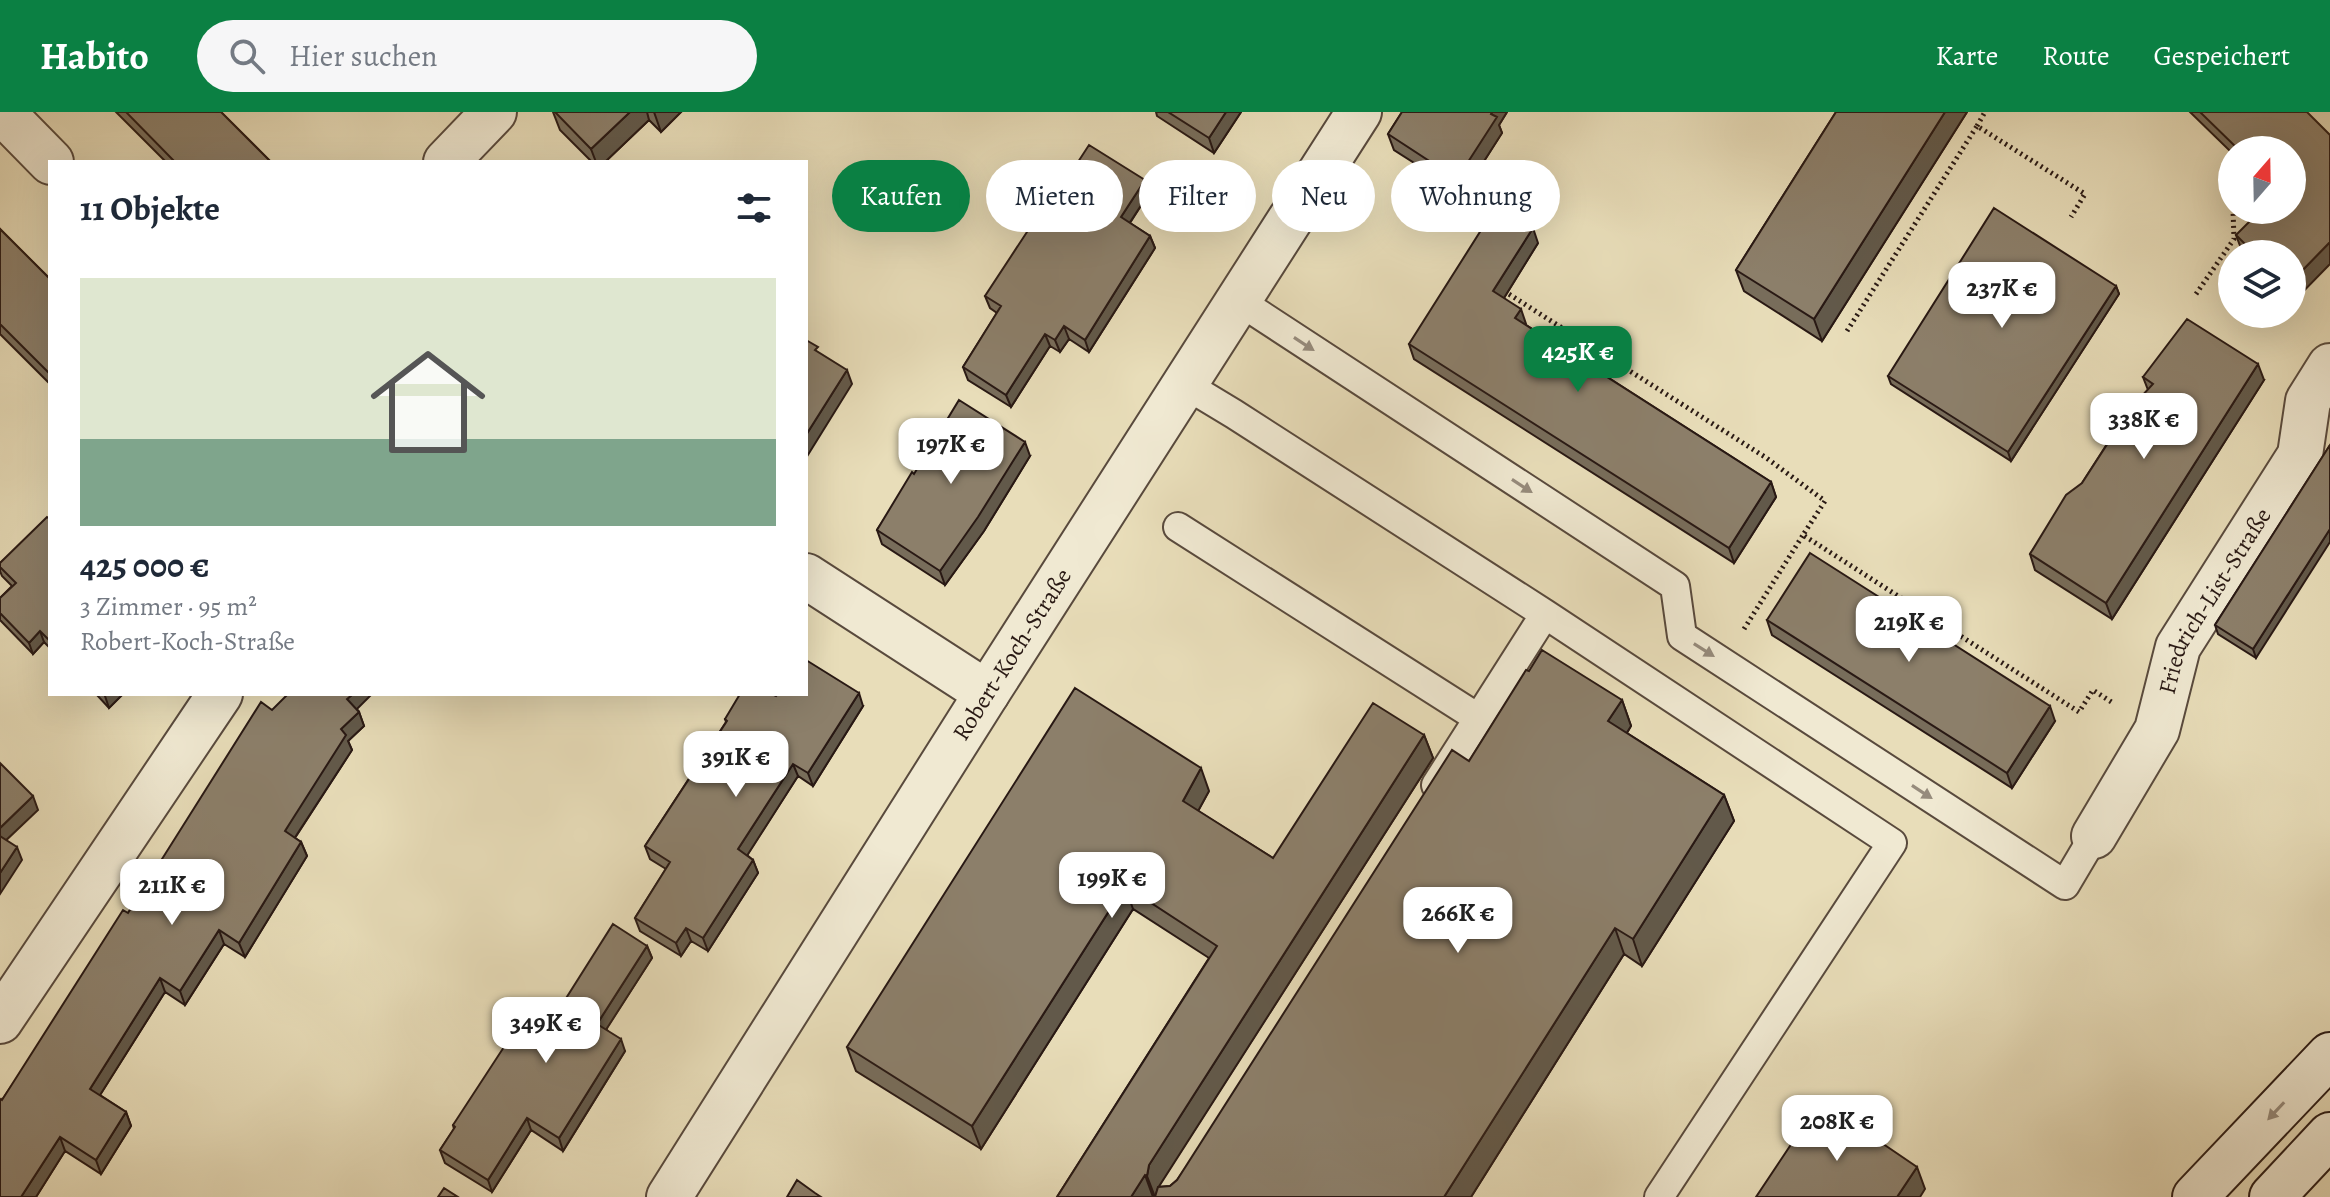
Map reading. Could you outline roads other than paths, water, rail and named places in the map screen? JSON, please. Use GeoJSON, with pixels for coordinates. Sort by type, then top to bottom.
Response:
{"type":"FeatureCollection","features":[{"type":"Feature","properties":{"kind":"street"},"geometry":{"type":"LineString","coordinates":[[2,112],[49,160]]}},
{"type":"Feature","properties":{"kind":"street"},"geometry":{"type":"LineString","coordinates":[[448,160],[494,112]]}},
{"type":"Feature","properties":{"kind":"street","name":"Robert-Koch-Straße"},"geometry":{"type":"LineString","coordinates":[[669,1197],[1359,112]]}},
{"type":"Feature","properties":{"kind":"street","name":"Friedrich-List-Straße"},"geometry":{"type":"LineString","coordinates":[[2094,836],[2157,730],[2178,647],[2300,455],[2308,401],[2330,366]]}},
{"type":"Feature","properties":{"kind":"street"},"geometry":{"type":"LineString","coordinates":[[808,577],[987,693]]}},
{"type":"Feature","properties":{"kind":"street"},"geometry":{"type":"LineString","coordinates":[[0,1021],[219,696]]}},
{"type":"Feature","properties":{"kind":"street"},"geometry":{"type":"LineString","coordinates":[[2195,1197],[2330,1055]]}},
{"type":"Feature","properties":{"kind":"street"},"geometry":{"type":"LineString","coordinates":[[2272,1197],[2330,1135]]}},
{"type":"Feature","properties":{"kind":"lane"},"geometry":{"type":"LineString","coordinates":[[1239,301],[1675,586],[1682,636],[2065,885],[2094,836]]}},
{"type":"Feature","properties":{"kind":"lane"},"geometry":{"type":"LineString","coordinates":[[1186,385],[1545,614],[1892,843],[1659,1197]]}},
{"type":"Feature","properties":{"kind":"lane"},"geometry":{"type":"LineString","coordinates":[[1178,527],[1478,718]]}},
{"type":"Feature","properties":{"kind":"lane"},"geometry":{"type":"LineString","coordinates":[[1419,811],[1545,614]]}}]}
